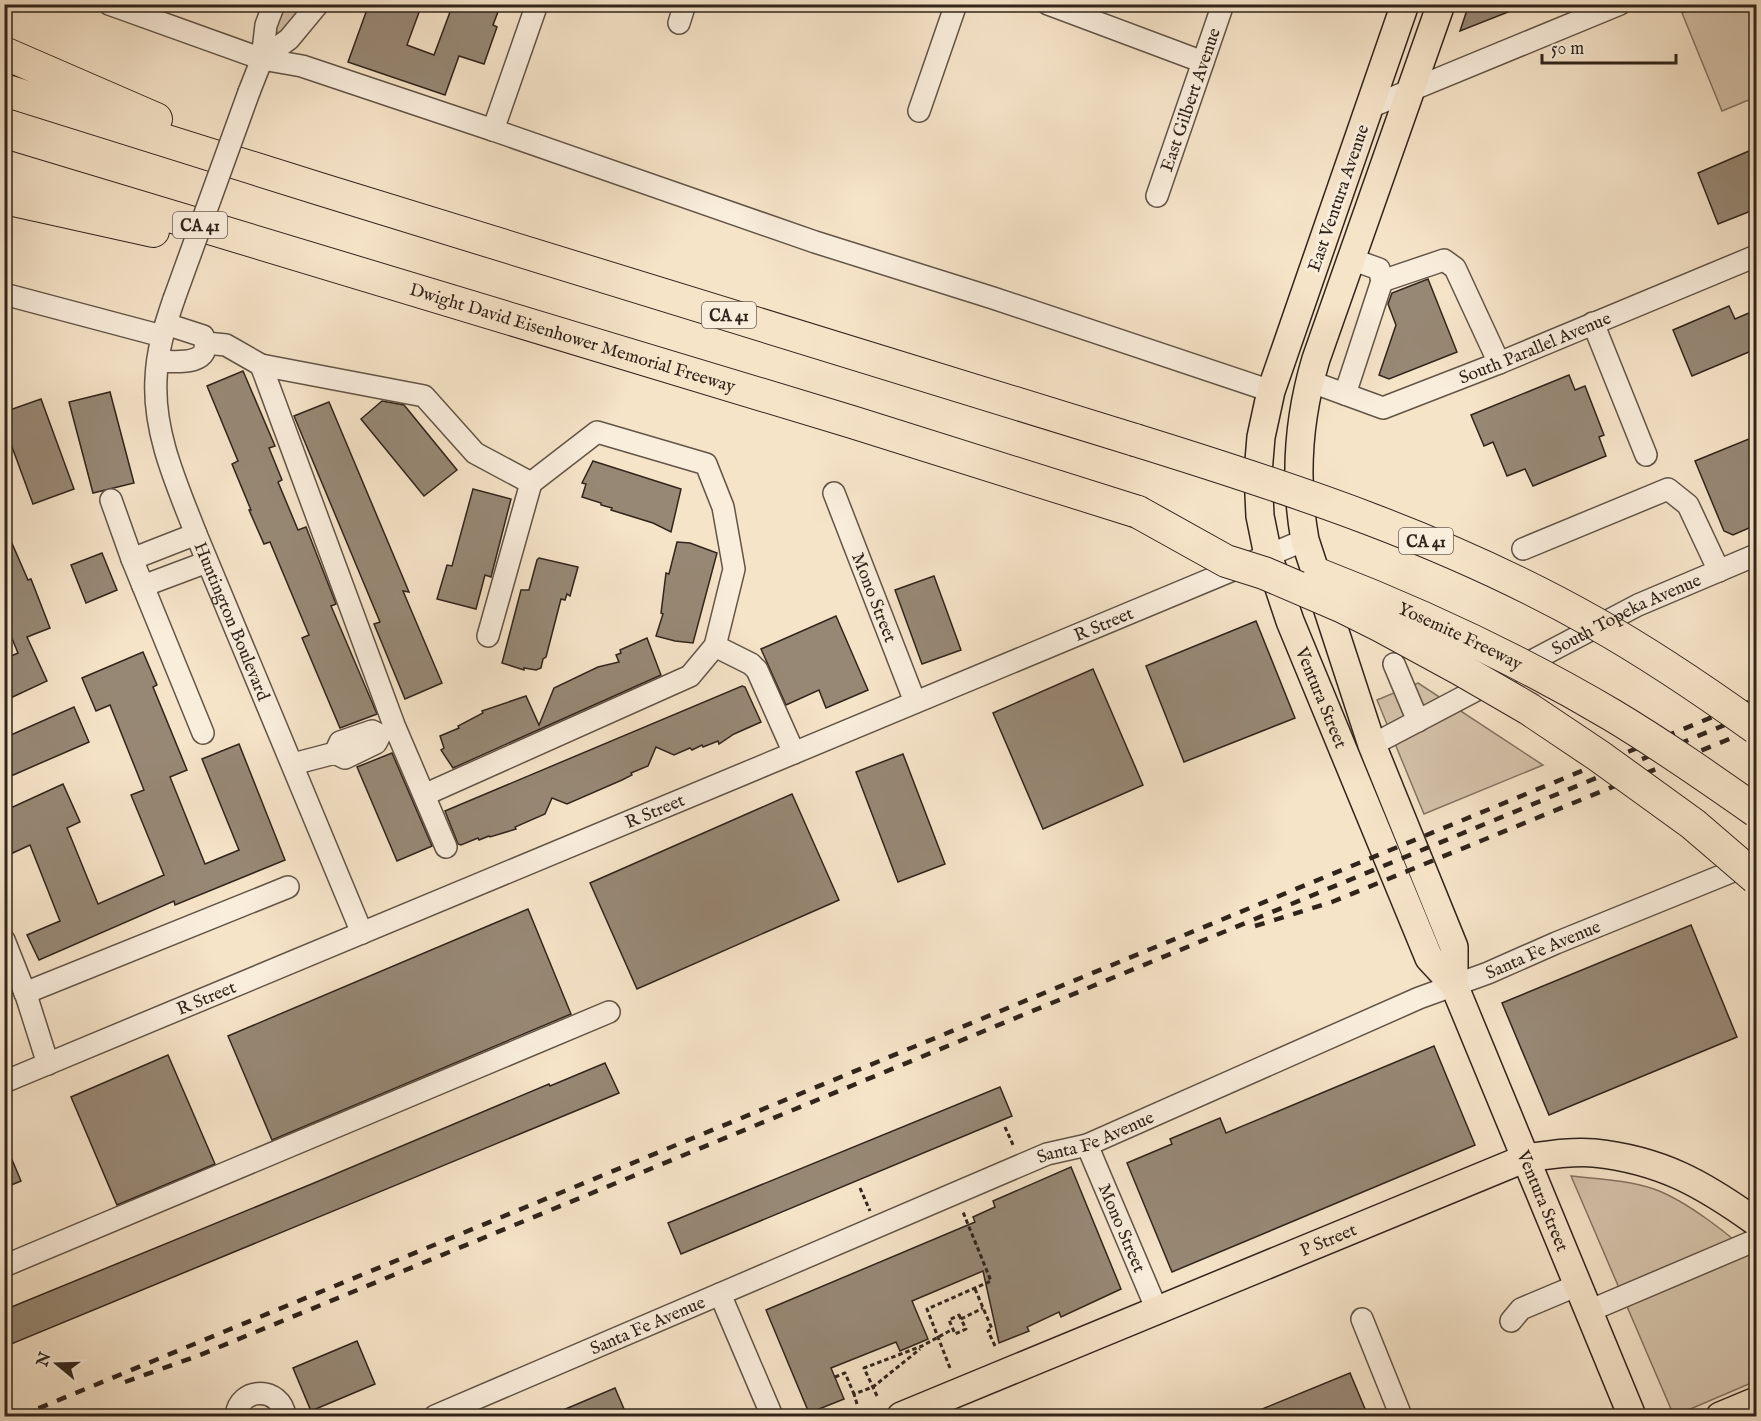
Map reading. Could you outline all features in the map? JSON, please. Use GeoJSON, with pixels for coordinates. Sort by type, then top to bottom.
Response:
{"type":"FeatureCollection","features":[{"type":"Feature","properties":{"kind":"highway"},"geometry":{"type":"LineString","coordinates":[[4,54],[322,190]]}},
{"type":"Feature","properties":{"kind":"highway","name":"CA 41"},"geometry":{"type":"LineString","coordinates":[[4,90],[1135,440],[1348,509],[1439,546],[1576,612],[1664,664],[1756,728]]}},
{"type":"Feature","properties":{"kind":"highway","name":"Dwight David Eisenhower Memorial Freeway"},"geometry":{"type":"LineString","coordinates":[[4,166],[818,411],[1126,508]]}},
{"type":"Feature","properties":{"kind":"highway"},"geometry":{"type":"LineString","coordinates":[[4,198],[395,283]]}},
{"type":"Feature","properties":{"kind":"highway"},"geometry":{"type":"LineString","coordinates":[[1126,508],[1226,561],[1263,573],[1341,606],[1460,669],[1529,710],[1607,762],[1693,824],[1756,878]]}},
{"type":"Feature","properties":{"kind":"highway","name":"Yosemite Freeway"},"geometry":{"type":"LineString","coordinates":[[1126,508],[1292,564],[1443,626],[1496,651],[1612,715],[1689,764],[1756,811]]}},
{"type":"Feature","properties":{"kind":"highway"},"geometry":{"type":"LineString","coordinates":[[1698,686],[1756,715]]}},
{"type":"Feature","properties":{"kind":"main road","name":"East Ventura Avenue"},"geometry":{"type":"LineString","coordinates":[[1271,392],[1405,4]]}},
{"type":"Feature","properties":{"kind":"main road","name":"East Ventura Avenue"},"geometry":{"type":"LineString","coordinates":[[1309,381],[1440,4]]}},
{"type":"Feature","properties":{"kind":"main road","name":"Ventura Street"},"geometry":{"type":"LineString","coordinates":[[1309,381],[1298,466],[1300,513],[1305,540],[1372,745],[1454,947],[1454,985]]}},
{"type":"Feature","properties":{"kind":"main road","name":"Ventura Street"},"geometry":{"type":"LineString","coordinates":[[1271,392],[1261,437],[1258,473],[1260,516],[1268,555],[1290,621],[1429,958],[1454,985],[1632,1416]]}},
{"type":"Feature","properties":{"kind":"main road","name":"P Street"},"geometry":{"type":"LineString","coordinates":[[901,1416],[1526,1158],[1565,1153],[1593,1153],[1632,1159],[1667,1169],[1695,1181],[1756,1222]]}},
{"type":"Feature","properties":{"kind":"main road"},"geometry":{"type":"LineString","coordinates":[[1720,1416],[1756,1401]]}},
{"type":"Feature","properties":{"kind":"street"},"geometry":{"type":"LineString","coordinates":[[109,4],[262,58],[302,66],[815,242],[993,298],[1271,392]]}},
{"type":"Feature","properties":{"kind":"street","name":"Huntington Boulevard"},"geometry":{"type":"LineString","coordinates":[[274,4],[266,25],[262,58],[164,330],[158,361],[157,406],[160,429],[175,481],[362,933]]}},
{"type":"Feature","properties":{"kind":"street"},"geometry":{"type":"LineString","coordinates":[[262,58],[289,39],[318,4]]}},
{"type":"Feature","properties":{"kind":"street"},"geometry":{"type":"LineString","coordinates":[[493,130],[537,4]]}},
{"type":"Feature","properties":{"kind":"street"},"geometry":{"type":"LineString","coordinates":[[919,111],[956,4]]}},
{"type":"Feature","properties":{"kind":"street"},"geometry":{"type":"LineString","coordinates":[[1048,4],[1203,62]]}},
{"type":"Feature","properties":{"kind":"street","name":"East Gilbert Avenue"},"geometry":{"type":"LineString","coordinates":[[1157,196],[1223,4]]}},
{"type":"Feature","properties":{"kind":"street"},"geometry":{"type":"LineString","coordinates":[[1370,107],[1409,92],[1589,11],[1620,4]]}},
{"type":"Feature","properties":{"kind":"street","name":"South Parallel Avenue"},"geometry":{"type":"LineString","coordinates":[[1309,381],[1383,408],[1499,363],[1756,256]]}},
{"type":"Feature","properties":{"kind":"street"},"geometry":{"type":"LineString","coordinates":[[1345,394],[1382,281],[1379,269],[1351,259]]}},
{"type":"Feature","properties":{"kind":"street"},"geometry":{"type":"LineString","coordinates":[[1382,281],[1444,260],[1455,268],[1499,363]]}},
{"type":"Feature","properties":{"kind":"street"},"geometry":{"type":"LineString","coordinates":[[4,294],[164,330],[203,336],[206,343],[202,355],[190,362],[158,361]]}},
{"type":"Feature","properties":{"kind":"street"},"geometry":{"type":"LineString","coordinates":[[1593,323],[1646,455]]}},
{"type":"Feature","properties":{"kind":"street"},"geometry":{"type":"LineString","coordinates":[[206,343],[226,345],[261,364],[424,396],[475,453],[531,483]]}},
{"type":"Feature","properties":{"kind":"street"},"geometry":{"type":"LineString","coordinates":[[261,364],[387,731],[424,795],[446,847]]}},
{"type":"Feature","properties":{"kind":"street"},"geometry":{"type":"LineString","coordinates":[[424,795],[690,676],[715,646],[734,569],[723,507],[706,464],[597,432],[531,483],[488,636]]}},
{"type":"Feature","properties":{"kind":"street"},"geometry":{"type":"LineString","coordinates":[[1523,549],[1668,489],[1688,504],[1719,571]]}},
{"type":"Feature","properties":{"kind":"street","name":"Mono Street"},"geometry":{"type":"LineString","coordinates":[[834,493],[915,702]]}},
{"type":"Feature","properties":{"kind":"street"},"geometry":{"type":"LineString","coordinates":[[111,500],[132,559],[203,733]]}},
{"type":"Feature","properties":{"kind":"street"},"geometry":{"type":"LineString","coordinates":[[132,559],[196,534]]}},
{"type":"Feature","properties":{"kind":"street","name":"R Street"},"geometry":{"type":"LineString","coordinates":[[4,1082],[1305,540]]}},
{"type":"Feature","properties":{"kind":"street","name":"South Topeka Avenue"},"geometry":{"type":"LineString","coordinates":[[1372,745],[1638,605],[1756,555]]}},
{"type":"Feature","properties":{"kind":"street"},"geometry":{"type":"LineString","coordinates":[[143,586],[207,562]]}},
{"type":"Feature","properties":{"kind":"street"},"geometry":{"type":"LineString","coordinates":[[715,646],[757,669],[794,753]]}},
{"type":"Feature","properties":{"kind":"street"},"geometry":{"type":"LineString","coordinates":[[1395,663],[1418,721]]}},
{"type":"Feature","properties":{"kind":"street"},"geometry":{"type":"LineString","coordinates":[[293,764],[335,753],[345,758],[376,743],[387,731]]}},
{"type":"Feature","properties":{"kind":"street","name":"Santa Fe Avenue"},"geometry":{"type":"LineString","coordinates":[[435,1416],[1047,1154],[1087,1145],[1419,998],[1488,973],[1756,862]]}},
{"type":"Feature","properties":{"kind":"street"},"geometry":{"type":"LineString","coordinates":[[25,993],[288,887]]}},
{"type":"Feature","properties":{"kind":"street"},"geometry":{"type":"LineString","coordinates":[[4,940],[25,993],[48,1064]]}},
{"type":"Feature","properties":{"kind":"street"},"geometry":{"type":"LineString","coordinates":[[4,1266],[609,1012]]}},
{"type":"Feature","properties":{"kind":"street","name":"Mono Street"},"geometry":{"type":"LineString","coordinates":[[1087,1145],[1157,1310]]}},
{"type":"Feature","properties":{"kind":"street"},"geometry":{"type":"LineString","coordinates":[[1583,1297],[1756,1240]]}},
{"type":"Feature","properties":{"kind":"street"},"geometry":{"type":"LineString","coordinates":[[720,1294],[772,1416]]}},
{"type":"Feature","properties":{"kind":"street"},"geometry":{"type":"LineString","coordinates":[[1362,1319],[1401,1416]]}},
{"type":"Feature","properties":{"kind":"street"},"geometry":{"type":"LineString","coordinates":[[236,1416],[245,1398],[260,1393],[275,1398],[281,1404],[285,1416]]}},
{"type":"Feature","properties":{"kind":"path"},"geometry":{"type":"LineString","coordinates":[[1005,1127],[1016,1152]]}},
{"type":"Feature","properties":{"kind":"path"},"geometry":{"type":"LineString","coordinates":[[860,1188],[870,1213]]}},
{"type":"Feature","properties":{"kind":"path"},"geometry":{"type":"LineString","coordinates":[[950,1368],[927,1309],[991,1281],[961,1208]]}},
{"type":"Feature","properties":{"kind":"path"},"geometry":{"type":"LineString","coordinates":[[975,1288],[992,1329],[988,1331],[996,1348]]}},
{"type":"Feature","properties":{"kind":"path"},"geometry":{"type":"LineString","coordinates":[[962,1319],[983,1308]]}},
{"type":"Feature","properties":{"kind":"path"},"geometry":{"type":"LineString","coordinates":[[959,1315],[962,1319],[966,1329],[955,1334],[949,1320],[959,1315]]}},
{"type":"Feature","properties":{"kind":"path"},"geometry":{"type":"LineString","coordinates":[[877,1396],[864,1368],[922,1346],[953,1329]]}},
{"type":"Feature","properties":{"kind":"path"},"geometry":{"type":"LineString","coordinates":[[854,1394],[873,1387],[922,1346]]}},
{"type":"Feature","properties":{"kind":"path"},"geometry":{"type":"LineString","coordinates":[[835,1377],[845,1373],[857,1404]]}},
{"type":"Feature","properties":{"kind":"shaded area"},"geometry":{"type":"Polygon","coordinates":[[[283,5],[309,5],[278,34],[274,27],[283,5]]]}},
{"type":"Feature","properties":{"kind":"shaded area"},"geometry":{"type":"Polygon","coordinates":[[[1702,5],[1756,5],[1756,97],[1722,111],[1682,13],[1702,5]]]}},
{"type":"Feature","properties":{"kind":"shaded area"},"geometry":{"type":"Polygon","coordinates":[[[1418,683],[1543,765],[1424,814],[1377,700],[1418,683]]]}},
{"type":"Feature","properties":{"kind":"shaded area"},"geometry":{"type":"Polygon","coordinates":[[[1571,1176],[1613,1180],[1667,1194],[1708,1219],[1756,1259],[1756,1381],[1674,1416],[1571,1176]]]}},
{"type":"Feature","properties":{"kind":"building"},"geometry":{"type":"Polygon","coordinates":[[[369,4],[422,4],[407,45],[434,55],[453,4],[501,4],[493,25],[497,27],[484,64],[459,56],[445,95],[348,62],[369,4]]]}},
{"type":"Feature","properties":{"kind":"building"},"geometry":{"type":"Polygon","coordinates":[[[1469,4],[1526,4],[1526,5],[1460,31],[1469,4]]]}},
{"type":"Feature","properties":{"kind":"building"},"geometry":{"type":"Polygon","coordinates":[[[1756,148],[1756,209],[1718,224],[1698,173],[1756,148]]]}},
{"type":"Feature","properties":{"kind":"building"},"geometry":{"type":"Polygon","coordinates":[[[1428,279],[1457,352],[1389,379],[1379,375],[1396,325],[1388,304],[1392,293],[1428,279]]]}},
{"type":"Feature","properties":{"kind":"building"},"geometry":{"type":"Polygon","coordinates":[[[1729,306],[1735,319],[1756,310],[1756,349],[1692,376],[1673,330],[1729,306]]]}},
{"type":"Feature","properties":{"kind":"building"},"geometry":{"type":"Polygon","coordinates":[[[243,371],[275,446],[269,448],[282,480],[278,482],[298,530],[306,527],[336,604],[331,606],[377,714],[340,728],[302,638],[309,635],[270,542],[264,544],[249,510],[251,510],[232,464],[238,461],[207,386],[243,371]]]}},
{"type":"Feature","properties":{"kind":"building"},"geometry":{"type":"Polygon","coordinates":[[[1569,375],[1575,390],[1585,386],[1604,435],[1599,437],[1606,456],[1533,486],[1525,469],[1507,476],[1493,442],[1484,446],[1471,415],[1569,375]]]}},
{"type":"Feature","properties":{"kind":"building"},"geometry":{"type":"Polygon","coordinates":[[[110,392],[134,483],[93,493],[69,402],[110,392]]]}},
{"type":"Feature","properties":{"kind":"building"},"geometry":{"type":"Polygon","coordinates":[[[41,399],[74,489],[33,504],[4,425],[4,412],[41,399]]]}},
{"type":"Feature","properties":{"kind":"building"},"geometry":{"type":"Polygon","coordinates":[[[382,401],[404,405],[457,470],[424,496],[361,419],[382,401]]]}},
{"type":"Feature","properties":{"kind":"building"},"geometry":{"type":"Polygon","coordinates":[[[329,402],[409,592],[403,591],[442,683],[405,699],[374,624],[380,622],[294,416],[329,402]]]}},
{"type":"Feature","properties":{"kind":"building"},"geometry":{"type":"Polygon","coordinates":[[[1756,436],[1756,525],[1733,535],[1724,531],[1695,461],[1756,436]]]}},
{"type":"Feature","properties":{"kind":"building"},"geometry":{"type":"Polygon","coordinates":[[[593,461],[681,489],[671,532],[582,497],[586,484],[582,483],[593,461]]]}},
{"type":"Feature","properties":{"kind":"building"},"geometry":{"type":"Polygon","coordinates":[[[473,489],[511,499],[491,577],[485,575],[476,609],[437,599],[447,565],[452,566],[473,489]]]}},
{"type":"Feature","properties":{"kind":"building"},"geometry":{"type":"Polygon","coordinates":[[[4,525],[28,580],[31,579],[50,628],[27,637],[47,681],[4,701],[4,659],[18,653],[4,619],[4,525]]]}},
{"type":"Feature","properties":{"kind":"building"},"geometry":{"type":"Polygon","coordinates":[[[677,542],[690,543],[717,553],[693,643],[656,636],[663,614],[661,613],[666,573],[669,574],[677,542]]]}},
{"type":"Feature","properties":{"kind":"building"},"geometry":{"type":"Polygon","coordinates":[[[102,553],[117,590],[86,603],[71,565],[102,553]]]}},
{"type":"Feature","properties":{"kind":"building"},"geometry":{"type":"Polygon","coordinates":[[[539,558],[578,567],[570,596],[567,594],[565,600],[561,599],[541,668],[536,670],[524,668],[524,670],[502,663],[521,590],[529,590],[539,558]]]}},
{"type":"Feature","properties":{"kind":"building"},"geometry":{"type":"Polygon","coordinates":[[[934,576],[961,650],[922,664],[895,590],[934,576]]]}},
{"type":"Feature","properties":{"kind":"building"},"geometry":{"type":"Polygon","coordinates":[[[836,616],[868,690],[826,708],[819,690],[786,705],[761,649],[836,616]]]}},
{"type":"Feature","properties":{"kind":"building"},"geometry":{"type":"Polygon","coordinates":[[[1256,621],[1295,718],[1184,762],[1146,666],[1256,621]]]}},
{"type":"Feature","properties":{"kind":"building"},"geometry":{"type":"Polygon","coordinates":[[[647,638],[661,675],[453,768],[441,750],[444,748],[440,736],[459,728],[458,726],[483,713],[482,711],[526,696],[539,725],[554,688],[598,667],[619,662],[616,655],[621,653],[620,650],[647,638]]]}},
{"type":"Feature","properties":{"kind":"building"},"geometry":{"type":"Polygon","coordinates":[[[143,652],[157,685],[153,687],[187,770],[170,777],[205,864],[239,850],[202,759],[239,744],[285,860],[175,905],[174,901],[39,960],[27,935],[60,921],[30,845],[4,857],[4,811],[63,784],[80,822],[67,828],[98,904],[164,875],[131,795],[144,790],[110,705],[96,711],[82,678],[143,652]]]}},
{"type":"Feature","properties":{"kind":"building"},"geometry":{"type":"Polygon","coordinates":[[[1093,669],[1143,785],[1043,829],[993,713],[1093,669]]]}},
{"type":"Feature","properties":{"kind":"building"},"geometry":{"type":"Polygon","coordinates":[[[742,686],[745,687],[761,722],[734,734],[719,744],[718,741],[692,750],[690,748],[674,755],[656,747],[648,766],[631,773],[632,775],[622,780],[567,804],[552,798],[545,814],[515,827],[516,829],[458,844],[445,811],[742,686]]]}},
{"type":"Feature","properties":{"kind":"building"},"geometry":{"type":"Polygon","coordinates":[[[74,707],[89,742],[4,779],[4,738],[74,707]]]}},
{"type":"Feature","properties":{"kind":"building"},"geometry":{"type":"Polygon","coordinates":[[[392,753],[432,846],[397,861],[357,767],[392,753]]]}},
{"type":"Feature","properties":{"kind":"building"},"geometry":{"type":"Polygon","coordinates":[[[903,754],[945,864],[898,882],[856,772],[903,754]]]}},
{"type":"Feature","properties":{"kind":"building"},"geometry":{"type":"Polygon","coordinates":[[[792,794],[839,900],[637,989],[590,883],[792,794]]]}},
{"type":"Feature","properties":{"kind":"building"},"geometry":{"type":"Polygon","coordinates":[[[528,909],[571,1014],[272,1140],[228,1036],[528,909]]]}},
{"type":"Feature","properties":{"kind":"building"},"geometry":{"type":"Polygon","coordinates":[[[1691,925],[1737,1037],[1549,1115],[1502,1003],[1691,925]]]}},
{"type":"Feature","properties":{"kind":"building"},"geometry":{"type":"Polygon","coordinates":[[[1434,1046],[1475,1145],[1172,1272],[1127,1163],[1172,1144],[1170,1139],[1220,1118],[1226,1133],[1434,1046]]]}},
{"type":"Feature","properties":{"kind":"building"},"geometry":{"type":"Polygon","coordinates":[[[168,1055],[215,1164],[117,1205],[71,1097],[168,1055]]]}},
{"type":"Feature","properties":{"kind":"building"},"geometry":{"type":"Polygon","coordinates":[[[605,1063],[619,1093],[4,1347],[4,1310],[549,1084],[550,1086],[605,1063]]]}},
{"type":"Feature","properties":{"kind":"building"},"geometry":{"type":"Polygon","coordinates":[[[1000,1087],[1012,1116],[681,1254],[668,1223],[1000,1087]]]}},
{"type":"Feature","properties":{"kind":"building"},"geometry":{"type":"Polygon","coordinates":[[[4,1144],[21,1181],[4,1188],[4,1144]]]}},
{"type":"Feature","properties":{"kind":"building"},"geometry":{"type":"Polygon","coordinates":[[[1071,1167],[1121,1289],[1061,1317],[1059,1312],[1027,1327],[1029,1331],[999,1343],[983,1271],[912,1301],[928,1339],[900,1351],[896,1342],[831,1368],[844,1399],[809,1413],[766,1310],[975,1222],[973,1217],[995,1207],[993,1201],[1071,1167]]]}},
{"type":"Feature","properties":{"kind":"building"},"geometry":{"type":"Polygon","coordinates":[[[357,1341],[375,1384],[311,1411],[293,1368],[357,1341]]]}},
{"type":"Feature","properties":{"kind":"building"},"geometry":{"type":"Polygon","coordinates":[[[1350,1373],[1368,1416],[1245,1416],[1350,1373]]]}},
{"type":"Feature","properties":{"kind":"building"},"geometry":{"type":"Polygon","coordinates":[[[615,1388],[627,1416],[549,1416],[615,1388]]]}},
{"type":"Feature","properties":{"kind":"railway"},"geometry":{"type":"LineString","coordinates":[[20,1416],[1756,699]]}},
{"type":"Feature","properties":{"kind":"railway"},"geometry":{"type":"LineString","coordinates":[[125,1382],[200,1355],[1756,712]]}},
{"type":"Feature","properties":{"kind":"railway"},"geometry":{"type":"LineString","coordinates":[[1255,926],[1332,902],[1756,728]]}}]}
